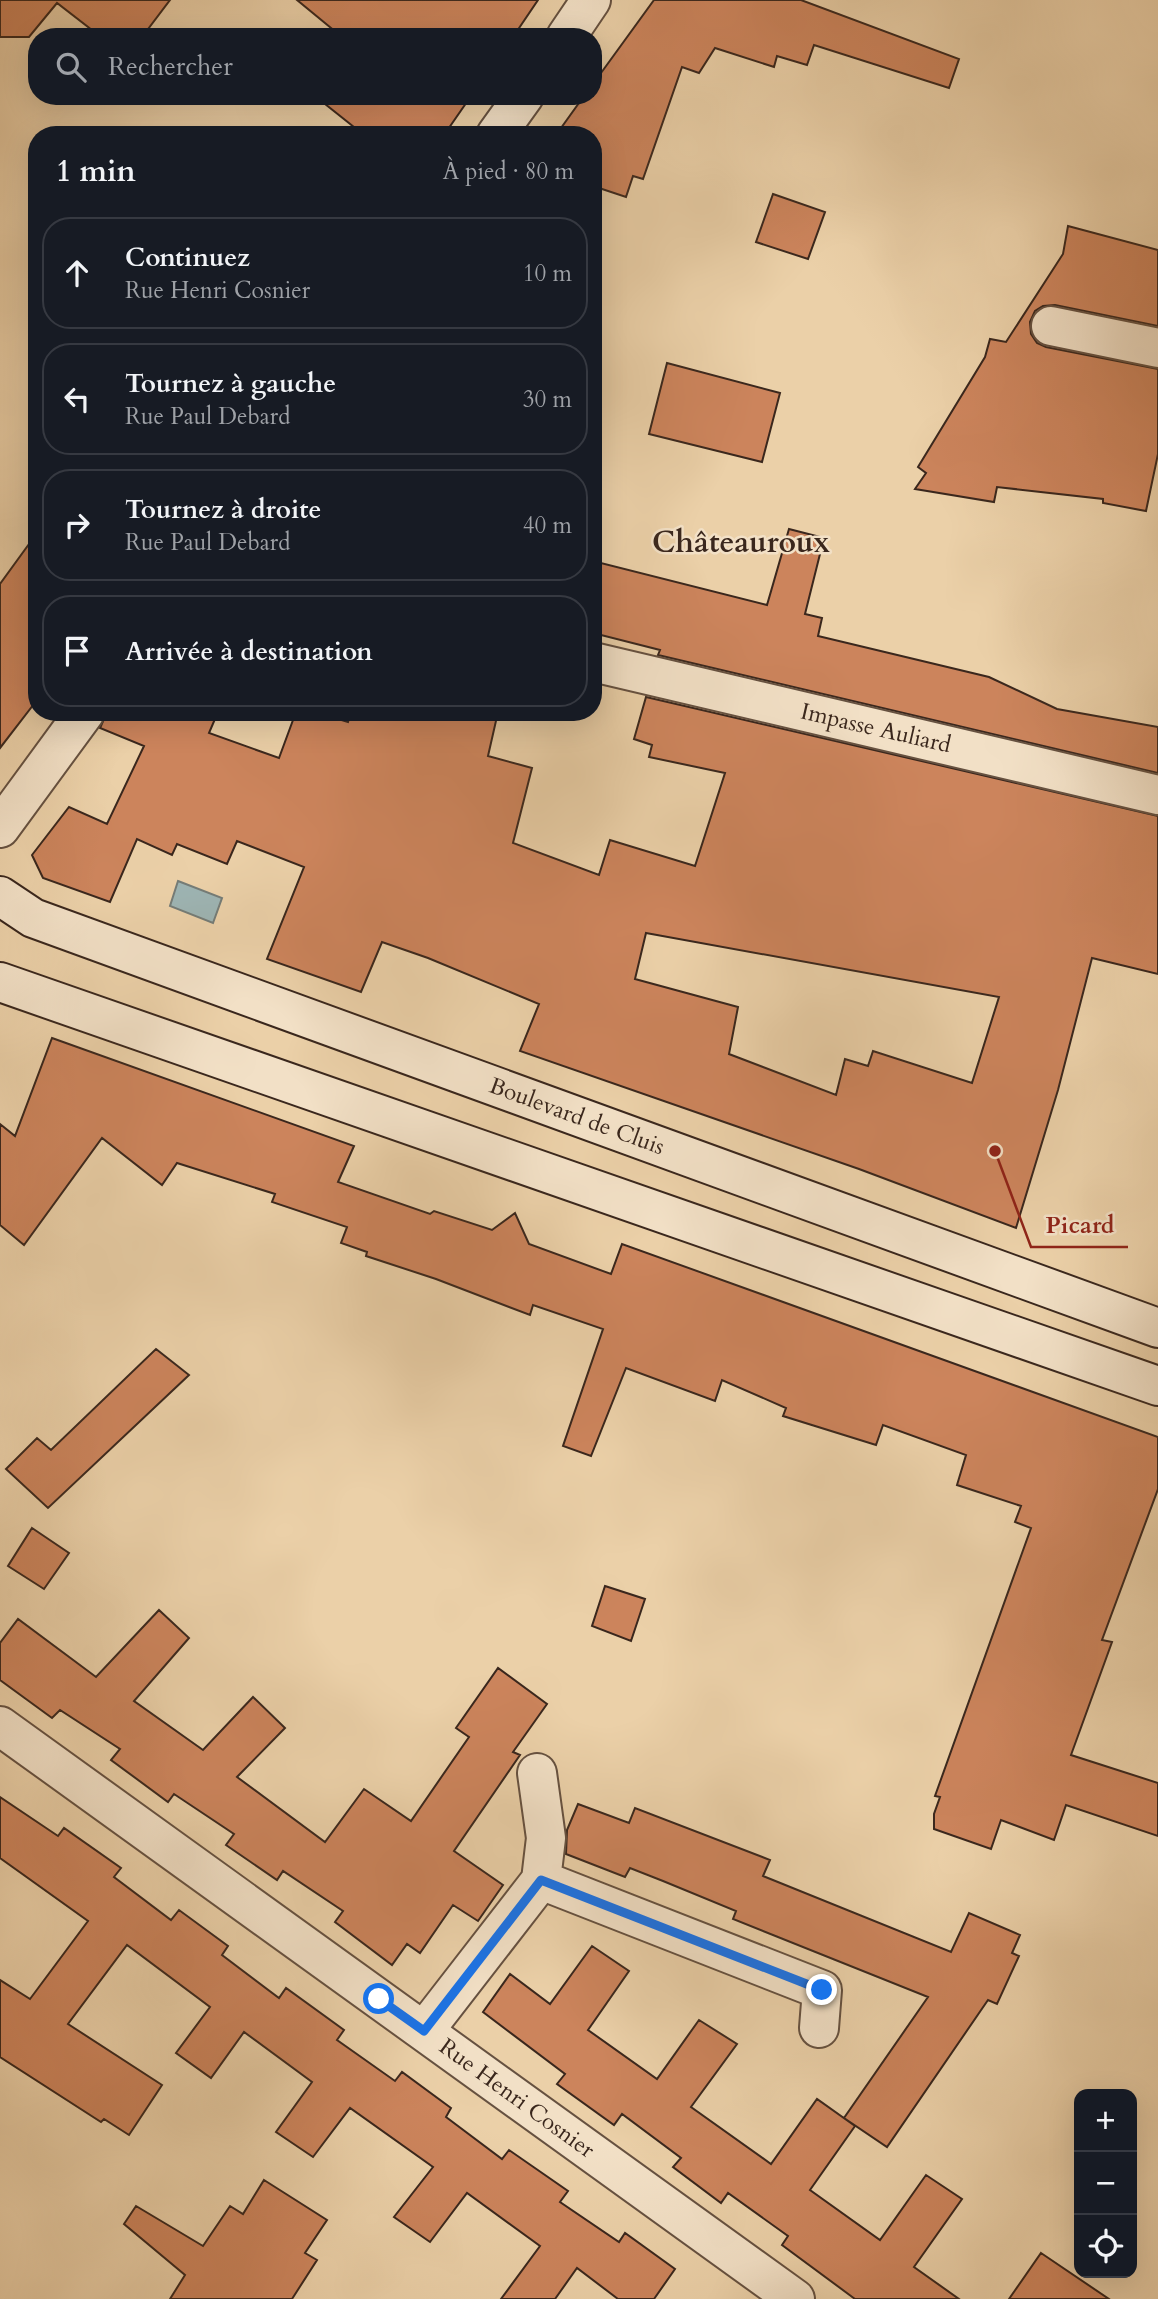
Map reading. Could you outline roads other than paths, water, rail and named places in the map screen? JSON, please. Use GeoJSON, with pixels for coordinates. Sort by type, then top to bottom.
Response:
{"type":"FeatureCollection","features":[{"type":"Feature","properties":{"kind":"street"},"geometry":{"type":"LineString","coordinates":[[572,28],[592,0]]}},
{"type":"Feature","properties":{"kind":"street"},"geometry":{"type":"LineString","coordinates":[[502,126],[518,105]]}},
{"type":"Feature","properties":{"kind":"street"},"geometry":{"type":"LineString","coordinates":[[1051,326],[1158,348]]}},
{"type":"Feature","properties":{"kind":"street","name":"Impasse Auliard"},"geometry":{"type":"LineString","coordinates":[[602,664],[1158,795]]}},
{"type":"Feature","properties":{"kind":"street"},"geometry":{"type":"LineString","coordinates":[[0,828],[78,721]]}},
{"type":"Feature","properties":{"kind":"street","name":"Boulevard de Cluis"},"geometry":{"type":"LineString","coordinates":[[0,896],[33,918],[1158,1328]]}},
{"type":"Feature","properties":{"kind":"street"},"geometry":{"type":"LineString","coordinates":[[0,982],[1158,1386]]}},
{"type":"Feature","properties":{"kind":"street","name":"Rue Henri Cosnier"},"geometry":{"type":"LineString","coordinates":[[0,1726],[795,2299]]}},
{"type":"Feature","properties":{"kind":"street"},"geometry":{"type":"LineString","coordinates":[[424,2031],[541,1880],[547,1838],[537,1773]]}},
{"type":"Feature","properties":{"kind":"street"},"geometry":{"type":"LineString","coordinates":[[541,1880],[822,1990],[819,2028]]}},
{"type":"Feature","properties":{"kind":"water"},"geometry":{"type":"Polygon","coordinates":[[[178,881],[222,898],[213,923],[170,906],[178,881]]]}},
{"type":"Feature","properties":{"kind":"place","name":"Picard"},"geometry":{"type":"Point","coordinates":[995,1151]}},
{"type":"Feature","properties":{"kind":"district","name":"Châteauroux"},"geometry":{"type":"Point","coordinates":[741,542]}}]}
